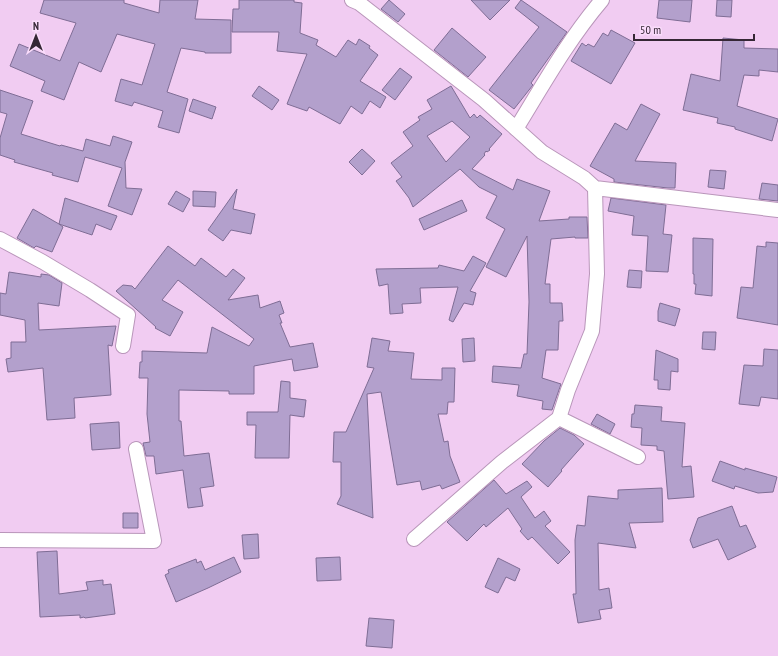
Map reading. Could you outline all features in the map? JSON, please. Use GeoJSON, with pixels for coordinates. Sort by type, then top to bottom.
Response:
{"type":"FeatureCollection","features":[{"type":"Feature","properties":{"kind":"street"},"geometry":{"type":"LineString","coordinates":[[516,129],[567,46],[586,19],[602,0]]}},
{"type":"Feature","properties":{"kind":"street"},"geometry":{"type":"LineString","coordinates":[[358,1],[484,100],[542,152],[584,178],[595,188],[778,210]]}},
{"type":"Feature","properties":{"kind":"street"},"geometry":{"type":"LineString","coordinates":[[414,539],[502,462],[559,418],[568,390],[592,331],[597,274],[595,188]]}},
{"type":"Feature","properties":{"kind":"street"},"geometry":{"type":"LineString","coordinates":[[0,239],[77,282],[128,315],[123,346]]}},
{"type":"Feature","properties":{"kind":"street"},"geometry":{"type":"LineString","coordinates":[[559,418],[638,457]]}},
{"type":"Feature","properties":{"kind":"street"},"geometry":{"type":"LineString","coordinates":[[0,540],[154,541],[136,449]]}},
{"type":"Feature","properties":{"kind":"building"},"geometry":{"type":"Polygon","coordinates":[[[44,0],[124,0],[124,3],[159,13],[160,0],[198,0],[195,19],[231,20],[231,53],[205,53],[181,48],[167,92],[188,99],[179,133],[158,127],[163,111],[134,102],[132,106],[115,101],[121,79],[142,85],[155,44],[117,34],[101,72],[79,62],[64,100],[41,91],[45,81],[10,66],[19,44],[60,61],[76,23],[40,13],[44,0]]]}},
{"type":"Feature","properties":{"kind":"building"},"geometry":{"type":"Polygon","coordinates":[[[239,0],[294,0],[294,2],[302,3],[300,33],[318,40],[316,45],[336,57],[348,40],[356,45],[359,39],[370,46],[369,48],[378,55],[360,81],[386,97],[380,108],[370,101],[362,114],[351,106],[340,124],[309,107],[307,111],[287,104],[307,54],[277,51],[279,32],[232,32],[233,9],[239,9],[239,0]]]}},
{"type":"Feature","properties":{"kind":"building"},"geometry":{"type":"Polygon","coordinates":[[[389,0],[405,14],[398,22],[381,9],[389,0]]]}},
{"type":"Feature","properties":{"kind":"building"},"geometry":{"type":"Polygon","coordinates":[[[471,0],[510,0],[490,20],[471,0]]]}},
{"type":"Feature","properties":{"kind":"building"},"geometry":{"type":"Polygon","coordinates":[[[521,0],[567,32],[531,83],[533,85],[514,109],[489,90],[539,27],[515,8],[521,0]]]}},
{"type":"Feature","properties":{"kind":"building"},"geometry":{"type":"Polygon","coordinates":[[[659,0],[692,0],[690,22],[657,18],[659,0]]]}},
{"type":"Feature","properties":{"kind":"building"},"geometry":{"type":"Polygon","coordinates":[[[717,0],[732,0],[731,17],[716,16],[717,0]]]}},
{"type":"Feature","properties":{"kind":"building"},"geometry":{"type":"Polygon","coordinates":[[[452,28],[486,57],[468,77],[434,50],[452,28]]]}},
{"type":"Feature","properties":{"kind":"building"},"geometry":{"type":"Polygon","coordinates":[[[611,30],[635,43],[611,84],[571,61],[582,43],[586,46],[588,44],[594,47],[603,33],[608,36],[611,30]]]}},
{"type":"Feature","properties":{"kind":"building"},"geometry":{"type":"Polygon","coordinates":[[[723,38],[744,40],[744,48],[778,49],[778,72],[759,70],[759,76],[744,75],[737,106],[778,119],[772,141],[735,129],[735,127],[717,123],[718,118],[683,110],[691,74],[720,81],[723,38]]]}},
{"type":"Feature","properties":{"kind":"building"},"geometry":{"type":"Polygon","coordinates":[[[400,68],[412,77],[395,100],[382,90],[400,68]]]}},
{"type":"Feature","properties":{"kind":"building"},"geometry":{"type":"Polygon","coordinates":[[[259,86],[279,100],[272,110],[252,96],[259,86]]]}},
{"type":"Feature","properties":{"kind":"building"},"geometry":{"type":"Polygon","coordinates":[[[451,86],[470,118],[474,114],[477,118],[480,115],[502,134],[489,149],[490,150],[487,152],[486,151],[484,154],[485,155],[472,169],[513,190],[517,179],[550,191],[539,221],[569,219],[569,217],[587,217],[588,238],[575,237],[551,239],[545,284],[550,284],[550,303],[562,303],[563,321],[559,321],[558,350],[546,350],[542,378],[561,384],[552,410],[542,409],[543,401],[517,396],[519,385],[492,382],[493,366],[521,368],[524,354],[527,354],[529,302],[527,236],[506,277],[486,267],[505,229],[486,218],[497,196],[479,187],[460,169],[413,207],[409,198],[396,181],[402,177],[391,163],[413,146],[403,132],[420,120],[418,117],[432,109],[427,100],[451,86]],[[452,121],[427,136],[446,162],[470,137],[452,121]]]}},
{"type":"Feature","properties":{"kind":"building"},"geometry":{"type":"Polygon","coordinates":[[[0,90],[33,101],[21,134],[60,146],[83,151],[86,139],[110,146],[113,136],[132,142],[125,162],[126,188],[142,189],[132,215],[108,206],[122,168],[85,157],[78,182],[14,162],[15,160],[0,155],[0,138],[7,114],[0,112],[0,90]]]}},
{"type":"Feature","properties":{"kind":"building"},"geometry":{"type":"Polygon","coordinates":[[[193,99],[216,107],[212,119],[189,111],[193,99]]]}},
{"type":"Feature","properties":{"kind":"building"},"geometry":{"type":"Polygon","coordinates":[[[641,104],[660,114],[635,161],[676,163],[675,188],[614,182],[614,179],[590,166],[615,123],[627,130],[641,104]]]}},
{"type":"Feature","properties":{"kind":"building"},"geometry":{"type":"Polygon","coordinates":[[[362,149],[375,161],[362,175],[349,162],[362,149]]]}},
{"type":"Feature","properties":{"kind":"building"},"geometry":{"type":"Polygon","coordinates":[[[710,170],[726,171],[724,189],[708,187],[710,170]]]}},
{"type":"Feature","properties":{"kind":"building"},"geometry":{"type":"Polygon","coordinates":[[[762,183],[778,185],[778,201],[759,199],[762,183]]]}},
{"type":"Feature","properties":{"kind":"building"},"geometry":{"type":"Polygon","coordinates":[[[237,189],[233,209],[255,214],[251,234],[231,230],[223,241],[208,230],[237,189]]]}},
{"type":"Feature","properties":{"kind":"building"},"geometry":{"type":"Polygon","coordinates":[[[176,191],[190,199],[183,212],[168,204],[176,191]]]}},
{"type":"Feature","properties":{"kind":"building"},"geometry":{"type":"Polygon","coordinates":[[[193,191],[216,192],[215,207],[193,206],[193,191]]]}},
{"type":"Feature","properties":{"kind":"building"},"geometry":{"type":"Polygon","coordinates":[[[65,198],[117,216],[111,230],[96,224],[92,235],[59,224],[65,198]]]}},
{"type":"Feature","properties":{"kind":"building"},"geometry":{"type":"Polygon","coordinates":[[[611,198],[666,205],[663,234],[672,235],[668,272],[646,271],[648,236],[632,235],[634,216],[608,211],[611,198]]]}},
{"type":"Feature","properties":{"kind":"building"},"geometry":{"type":"Polygon","coordinates":[[[462,200],[467,211],[424,230],[419,219],[462,200]]]}},
{"type":"Feature","properties":{"kind":"building"},"geometry":{"type":"Polygon","coordinates":[[[33,209],[63,227],[52,252],[36,246],[34,248],[17,238],[33,209]]]}},
{"type":"Feature","properties":{"kind":"building"},"geometry":{"type":"Polygon","coordinates":[[[693,238],[713,239],[712,296],[695,294],[696,284],[694,284],[693,274],[693,238]]]}},
{"type":"Feature","properties":{"kind":"building"},"geometry":{"type":"Polygon","coordinates":[[[766,242],[778,243],[778,325],[737,318],[741,287],[753,288],[757,246],[766,247],[766,242]]]}},
{"type":"Feature","properties":{"kind":"building"},"geometry":{"type":"Polygon","coordinates":[[[168,246],[195,266],[201,258],[226,277],[233,269],[245,278],[228,300],[258,295],[260,308],[280,301],[284,313],[279,315],[282,323],[280,323],[290,347],[313,343],[318,367],[294,371],[292,359],[254,366],[254,394],[229,394],[229,391],[179,390],[179,421],[181,421],[184,456],[209,453],[214,486],[200,488],[203,506],[188,508],[183,470],[156,474],[154,456],[146,456],[143,443],[150,442],[147,414],[148,378],[139,378],[140,362],[142,362],[142,351],[207,353],[212,327],[249,346],[254,339],[178,280],[162,300],[183,312],[170,336],[155,328],[156,327],[116,291],[123,285],[132,286],[135,289],[168,246]]]}},
{"type":"Feature","properties":{"kind":"building"},"geometry":{"type":"Polygon","coordinates":[[[473,256],[486,263],[470,291],[476,293],[473,305],[464,303],[453,322],[449,320],[458,287],[420,288],[421,303],[402,304],[403,313],[390,314],[388,284],[379,286],[376,269],[438,268],[439,265],[464,271],[473,256]]]}},
{"type":"Feature","properties":{"kind":"building"},"geometry":{"type":"Polygon","coordinates":[[[629,270],[642,271],[641,288],[627,287],[629,270]]]}},
{"type":"Feature","properties":{"kind":"building"},"geometry":{"type":"Polygon","coordinates":[[[9,272],[41,277],[41,274],[49,275],[62,283],[59,306],[38,303],[39,330],[116,326],[112,346],[108,345],[111,395],[74,398],[75,418],[47,420],[43,368],[8,372],[6,359],[11,358],[11,342],[26,342],[25,320],[0,315],[0,293],[6,294],[9,272]]]}},
{"type":"Feature","properties":{"kind":"building"},"geometry":{"type":"Polygon","coordinates":[[[660,303],[680,309],[675,326],[658,321],[660,303]]]}},
{"type":"Feature","properties":{"kind":"building"},"geometry":{"type":"Polygon","coordinates":[[[703,332],[716,332],[715,350],[702,349],[703,332]]]}},
{"type":"Feature","properties":{"kind":"building"},"geometry":{"type":"Polygon","coordinates":[[[372,338],[390,341],[388,351],[414,353],[411,379],[442,380],[442,368],[455,368],[454,402],[448,402],[447,414],[438,414],[444,442],[448,441],[450,456],[460,482],[442,489],[440,485],[422,490],[420,481],[397,485],[381,392],[367,394],[373,518],[337,504],[341,496],[341,462],[333,462],[334,432],[346,432],[374,368],[367,367],[372,338]]]}},
{"type":"Feature","properties":{"kind":"building"},"geometry":{"type":"Polygon","coordinates":[[[474,338],[475,361],[463,362],[462,339],[474,338]]]}},
{"type":"Feature","properties":{"kind":"building"},"geometry":{"type":"Polygon","coordinates":[[[764,349],[778,350],[778,399],[761,397],[759,406],[739,404],[744,365],[763,366],[764,349]]]}},
{"type":"Feature","properties":{"kind":"building"},"geometry":{"type":"Polygon","coordinates":[[[656,350],[678,359],[678,372],[671,371],[670,390],[658,389],[658,380],[654,380],[656,350]]]}},
{"type":"Feature","properties":{"kind":"building"},"geometry":{"type":"Polygon","coordinates":[[[281,381],[290,382],[290,398],[306,400],[304,417],[290,415],[289,458],[255,458],[256,425],[247,425],[247,412],[278,412],[281,381]]]}},
{"type":"Feature","properties":{"kind":"building"},"geometry":{"type":"Polygon","coordinates":[[[635,405],[662,407],[661,421],[685,423],[682,467],[691,466],[694,497],[668,499],[664,451],[657,450],[657,446],[641,445],[642,428],[631,427],[632,414],[634,414],[635,405]]]}},
{"type":"Feature","properties":{"kind":"building"},"geometry":{"type":"Polygon","coordinates":[[[597,414],[615,424],[610,434],[591,424],[597,414]]]}},
{"type":"Feature","properties":{"kind":"building"},"geometry":{"type":"Polygon","coordinates":[[[119,422],[120,448],[92,450],[90,424],[119,422]]]}},
{"type":"Feature","properties":{"kind":"building"},"geometry":{"type":"Polygon","coordinates":[[[560,428],[574,435],[584,444],[548,487],[522,464],[544,441],[560,428]]]}},
{"type":"Feature","properties":{"kind":"building"},"geometry":{"type":"Polygon","coordinates":[[[720,461],[745,470],[745,468],[777,477],[773,492],[758,493],[735,486],[734,489],[712,481],[720,461]]]}},
{"type":"Feature","properties":{"kind":"building"},"geometry":{"type":"Polygon","coordinates":[[[494,480],[506,494],[527,481],[532,487],[521,497],[535,518],[544,511],[551,521],[545,526],[570,552],[558,564],[532,537],[528,540],[520,531],[522,529],[508,508],[486,527],[484,524],[467,541],[447,522],[494,480]]]}},
{"type":"Feature","properties":{"kind":"building"},"geometry":{"type":"Polygon","coordinates":[[[662,488],[663,522],[629,523],[636,548],[598,543],[599,590],[609,588],[612,608],[599,610],[601,619],[578,623],[573,594],[576,594],[575,540],[577,525],[585,526],[588,496],[618,499],[618,490],[662,488]]]}},
{"type":"Feature","properties":{"kind":"building"},"geometry":{"type":"Polygon","coordinates":[[[732,506],[740,527],[746,525],[756,547],[728,560],[718,539],[693,548],[690,540],[698,518],[732,506]]]}},
{"type":"Feature","properties":{"kind":"building"},"geometry":{"type":"Polygon","coordinates":[[[123,513],[138,513],[138,528],[123,528],[123,513]]]}},
{"type":"Feature","properties":{"kind":"building"},"geometry":{"type":"Polygon","coordinates":[[[258,534],[259,558],[244,559],[242,535],[258,534]]]}},
{"type":"Feature","properties":{"kind":"building"},"geometry":{"type":"Polygon","coordinates":[[[57,551],[59,594],[88,590],[86,582],[103,580],[103,585],[111,584],[115,614],[85,618],[80,618],[80,615],[40,617],[37,552],[57,551]]]}},
{"type":"Feature","properties":{"kind":"building"},"geometry":{"type":"Polygon","coordinates":[[[234,557],[241,572],[176,602],[165,575],[169,573],[168,570],[196,559],[197,563],[201,561],[205,570],[234,557]]]}},
{"type":"Feature","properties":{"kind":"building"},"geometry":{"type":"Polygon","coordinates":[[[340,557],[341,580],[317,581],[316,558],[340,557]]]}},
{"type":"Feature","properties":{"kind":"building"},"geometry":{"type":"Polygon","coordinates":[[[498,558],[520,569],[515,581],[506,577],[498,593],[485,587],[498,558]]]}},
{"type":"Feature","properties":{"kind":"building"},"geometry":{"type":"Polygon","coordinates":[[[369,618],[394,620],[392,648],[366,646],[369,618]]]}}]}
